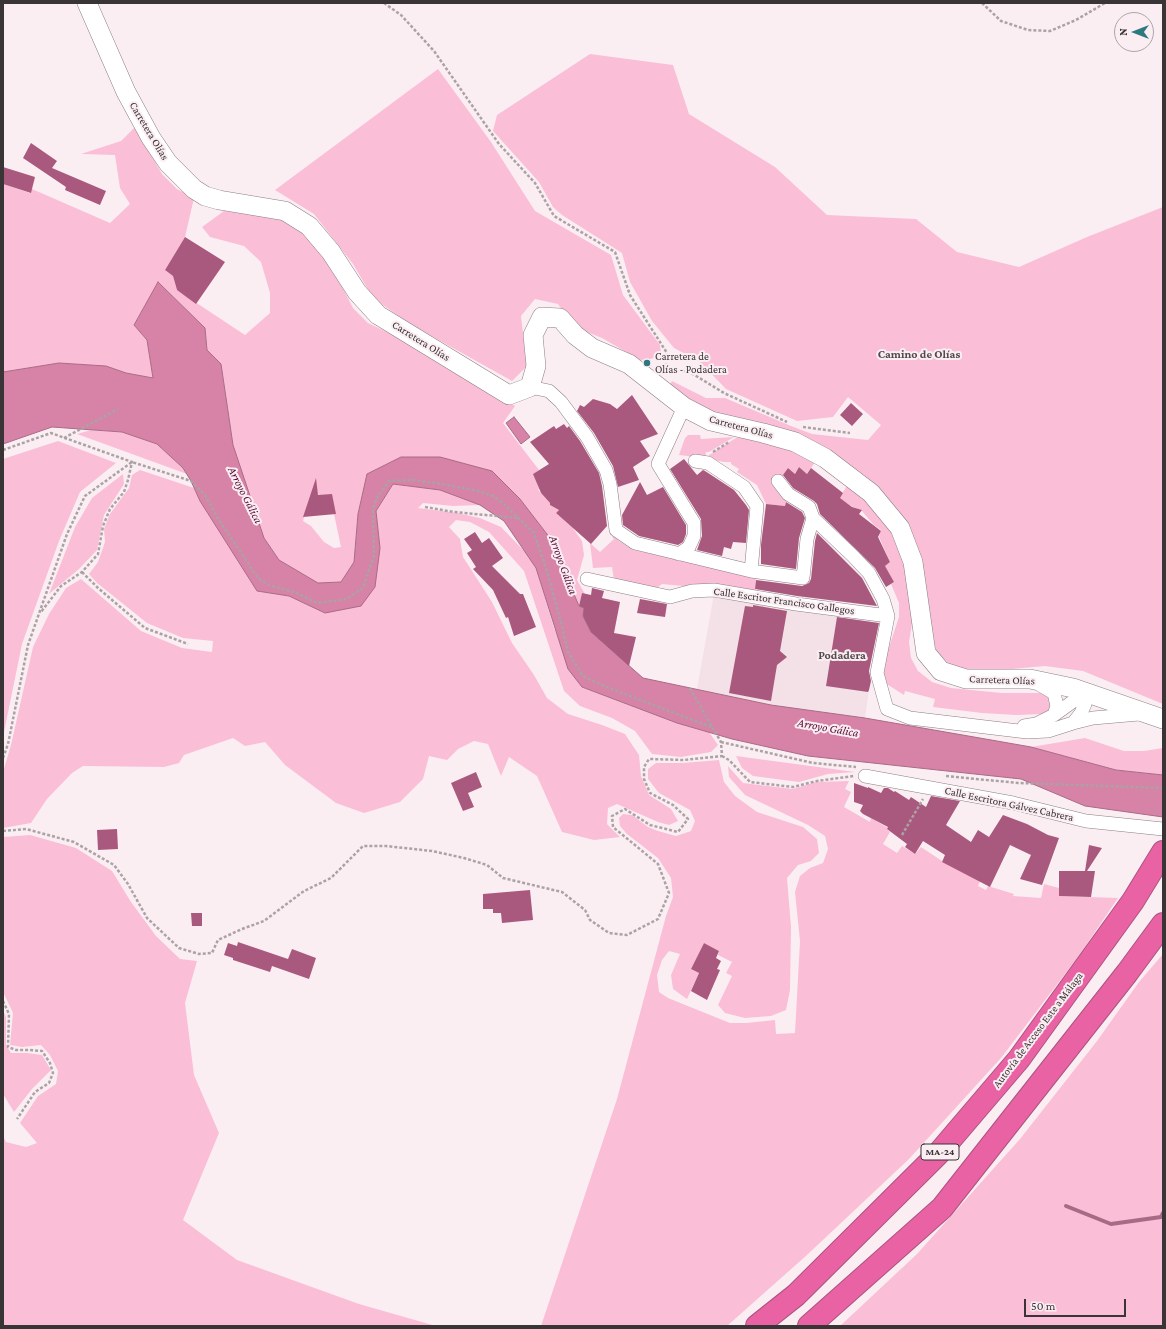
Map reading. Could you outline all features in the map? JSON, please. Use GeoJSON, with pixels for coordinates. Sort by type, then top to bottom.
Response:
{"type":"FeatureCollection","features":[{"type":"Feature","properties":{"kind":"highway","name":"Autovía de Acceso Este a Málaga"},"geometry":{"type":"LineString","coordinates":[[757,1326],[796,1295],[938,1154],[1019,1059],[1133,901],[1163,852]]}},
{"type":"Feature","properties":{"kind":"highway","name":"MA-24"},"geometry":{"type":"LineString","coordinates":[[809,1326],[942,1208],[1127,973],[1163,924]]}},
{"type":"Feature","properties":{"kind":"main road","name":"Carretera Olías"},"geometry":{"type":"LineString","coordinates":[[87,3],[126,92],[151,138],[168,163],[194,189],[205,196],[219,200],[285,211],[309,226],[331,252],[356,292],[378,315],[509,395],[530,386],[536,366],[533,335],[542,317],[560,318],[575,335],[592,348],[664,379],[684,407],[711,421],[795,442],[825,458],[871,493],[900,528],[913,562],[926,653],[941,671],[966,679],[1030,679],[1086,692],[1156,717]]}},
{"type":"Feature","properties":{"kind":"street"},"geometry":{"type":"LineString","coordinates":[[530,386],[549,391],[561,402],[587,437],[606,470],[610,484],[616,530],[635,543],[751,571],[803,578],[807,539],[813,518]]}},
{"type":"Feature","properties":{"kind":"street"},"geometry":{"type":"LineString","coordinates":[[679,554],[689,547],[694,536],[694,523],[658,464],[684,407]]}},
{"type":"Feature","properties":{"kind":"street"},"geometry":{"type":"LineString","coordinates":[[702,462],[744,487],[757,506],[751,571]]}},
{"type":"Feature","properties":{"kind":"street"},"geometry":{"type":"LineString","coordinates":[[778,481],[788,494],[809,508],[813,518],[869,573],[883,599],[888,616],[877,673],[887,709],[910,718],[1027,732],[1048,731],[1073,722],[1093,718],[1156,717]]}},
{"type":"Feature","properties":{"kind":"street","name":"Calle Escritor Francisco Gallegos"},"geometry":{"type":"LineString","coordinates":[[587,579],[670,597],[692,591],[714,590],[796,604],[888,616]]}},
{"type":"Feature","properties":{"kind":"street"},"geometry":{"type":"LineString","coordinates":[[1030,679],[1054,693],[1057,706],[1054,715]]}},
{"type":"Feature","properties":{"kind":"street"},"geometry":{"type":"LineString","coordinates":[[1009,729],[1036,724],[1054,715],[1086,692]]}},
{"type":"Feature","properties":{"kind":"street"},"geometry":{"type":"LineString","coordinates":[[1073,722],[1081,713],[1085,704],[1086,692]]}},
{"type":"Feature","properties":{"kind":"street","name":"Calle Escritora Gálvez Cabrera"},"geometry":{"type":"LineString","coordinates":[[865,776],[1013,803],[1086,820],[1158,828]]}},
{"type":"Feature","properties":{"kind":"path"},"geometry":{"type":"LineString","coordinates":[[384,3],[401,15],[434,51],[499,144],[536,183],[554,216],[615,252],[630,295],[667,353],[664,379],[688,371],[724,394],[792,424]]}},
{"type":"Feature","properties":{"kind":"path"},"geometry":{"type":"LineString","coordinates":[[982,3],[1001,21],[1028,30],[1050,31],[1076,20],[1105,3]]}},
{"type":"Feature","properties":{"kind":"path"},"geometry":{"type":"LineString","coordinates":[[64,438],[118,410]]}},
{"type":"Feature","properties":{"kind":"path"},"geometry":{"type":"LineString","coordinates":[[798,427],[850,433]]}},
{"type":"Feature","properties":{"kind":"path"},"geometry":{"type":"LineString","coordinates":[[702,462],[707,455],[735,438],[744,429]]}},
{"type":"Feature","properties":{"kind":"path"},"geometry":{"type":"LineString","coordinates":[[3,450],[51,433],[191,481],[205,494],[217,517],[258,578],[269,585],[298,593],[317,603],[348,599],[363,588],[374,555],[373,511],[376,499],[389,481],[413,480],[478,490],[493,496],[534,533],[546,568],[568,652],[583,676],[604,686],[712,727]]}},
{"type":"Feature","properties":{"kind":"path"},"geometry":{"type":"LineString","coordinates":[[39,614],[61,586],[82,572],[98,554],[103,526],[110,509],[124,492],[132,462]]}},
{"type":"Feature","properties":{"kind":"path"},"geometry":{"type":"LineString","coordinates":[[3,758],[8,744],[28,645],[67,534],[85,496],[132,462]]}},
{"type":"Feature","properties":{"kind":"path"},"geometry":{"type":"LineString","coordinates":[[425,508],[518,518]]}},
{"type":"Feature","properties":{"kind":"path"},"geometry":{"type":"LineString","coordinates":[[82,572],[98,588],[145,628],[188,644]]}},
{"type":"Feature","properties":{"kind":"path"},"geometry":{"type":"LineString","coordinates":[[689,687],[721,742],[722,756]]}},
{"type":"Feature","properties":{"kind":"path"},"geometry":{"type":"LineString","coordinates":[[3,831],[26,829],[74,842],[114,865],[128,884],[147,918],[179,948],[199,954],[212,953],[218,940],[242,928],[264,921],[304,891],[331,878],[363,846],[386,846],[432,851],[487,865],[503,878],[562,892],[585,910],[590,920],[609,933],[627,935],[658,919],[669,893],[658,864],[613,827],[612,816],[625,809],[650,825],[678,832],[688,819],[673,805],[650,793],[644,779],[644,767],[649,759],[684,760],[722,756],[729,760],[750,782],[793,787],[817,781],[853,776],[865,776]]}},
{"type":"Feature","properties":{"kind":"path"},"geometry":{"type":"LineString","coordinates":[[1033,784],[1163,788]]}},
{"type":"Feature","properties":{"kind":"path"},"geometry":{"type":"LineString","coordinates":[[902,835],[929,788]]}},
{"type":"Feature","properties":{"kind":"path"},"geometry":{"type":"LineString","coordinates":[[3,1001],[9,1014],[8,1046],[16,1050],[42,1051],[50,1063],[53,1073],[49,1083],[35,1092],[17,1119]]}},
{"type":"Feature","properties":{"kind":"shaded area"},"geometry":{"type":"Polygon","coordinates":[[[590,54],[673,65],[689,114],[775,167],[827,215],[916,219],[957,252],[1019,267],[1087,237],[1163,207],[1163,704],[1083,671],[1045,666],[979,672],[950,665],[937,652],[930,634],[912,534],[897,509],[864,475],[829,453],[692,404],[669,386],[672,381],[706,398],[725,398],[812,434],[868,440],[881,425],[848,397],[833,417],[797,421],[726,389],[700,362],[674,348],[652,321],[630,282],[622,253],[562,215],[553,207],[539,182],[493,131],[497,115],[590,54]]]}},
{"type":"Feature","properties":{"kind":"shaded area"},"geometry":{"type":"Polygon","coordinates":[[[438,69],[491,142],[535,211],[611,255],[623,295],[660,345],[661,354],[651,359],[640,360],[602,338],[572,326],[558,304],[535,299],[521,316],[527,366],[512,381],[410,324],[373,298],[353,264],[314,214],[275,190],[438,69]]]}},
{"type":"Feature","properties":{"kind":"shaded area"},"geometry":{"type":"Polygon","coordinates":[[[135,127],[162,174],[177,189],[194,198],[185,237],[165,270],[173,276],[177,290],[245,335],[270,313],[270,293],[261,262],[244,246],[210,237],[202,227],[224,211],[286,220],[311,238],[333,269],[353,308],[368,323],[414,345],[515,406],[503,423],[539,470],[534,474],[539,489],[538,490],[550,503],[550,505],[559,510],[556,513],[572,527],[582,541],[584,555],[577,580],[585,594],[582,593],[579,606],[550,538],[520,499],[367,475],[358,514],[354,562],[341,582],[318,583],[279,560],[264,538],[233,445],[221,364],[207,350],[205,328],[158,282],[134,325],[147,340],[153,378],[126,373],[106,366],[59,363],[3,372],[3,184],[30,193],[32,189],[110,223],[130,204],[120,188],[115,155],[81,154],[121,141],[135,127]],[[318,494],[310,497],[303,521],[311,526],[324,542],[334,548],[341,547],[334,514],[336,514],[318,494]]]}},
{"type":"Feature","properties":{"kind":"shaded area"},"geometry":{"type":"Polygon","coordinates":[[[91,430],[122,432],[157,444],[183,468],[187,474],[77,434],[91,430]]]}},
{"type":"Feature","properties":{"kind":"shaded area"},"geometry":{"type":"Polygon","coordinates":[[[688,435],[700,435],[701,439],[734,437],[709,452],[706,452],[705,458],[679,455],[685,438],[688,435]]]}},
{"type":"Feature","properties":{"kind":"shaded area"},"geometry":{"type":"Polygon","coordinates":[[[742,437],[785,443],[815,462],[807,474],[799,467],[795,474],[788,468],[781,479],[772,478],[772,480],[778,484],[787,497],[785,506],[766,504],[757,485],[737,472],[739,469],[731,464],[731,462],[709,459],[709,455],[736,438],[742,437]]]}},
{"type":"Feature","properties":{"kind":"shaded area"},"geometry":{"type":"Polygon","coordinates":[[[58,441],[116,463],[80,492],[59,541],[22,644],[3,737],[3,459],[58,441]]]}},
{"type":"Feature","properties":{"kind":"shaded area"},"geometry":{"type":"Polygon","coordinates":[[[140,470],[194,488],[200,501],[257,591],[289,596],[325,613],[380,548],[376,511],[393,484],[440,490],[480,505],[453,506],[423,503],[418,508],[457,513],[480,518],[501,527],[527,554],[536,568],[554,628],[582,687],[677,723],[709,732],[718,745],[711,752],[681,757],[652,754],[635,731],[612,718],[580,706],[564,691],[524,571],[489,532],[470,522],[456,520],[449,527],[460,539],[463,557],[492,602],[512,643],[534,675],[547,698],[568,714],[625,734],[639,755],[641,776],[649,795],[671,809],[678,821],[669,825],[658,822],[617,804],[608,808],[607,824],[620,837],[594,840],[562,832],[537,776],[509,757],[501,776],[488,744],[474,741],[458,749],[447,760],[429,756],[423,779],[400,802],[364,813],[336,803],[285,765],[265,742],[245,746],[233,738],[184,755],[179,763],[164,767],[83,766],[72,773],[47,799],[31,823],[3,828],[3,772],[11,745],[33,647],[49,614],[66,588],[81,579],[141,631],[182,648],[212,652],[213,641],[183,638],[147,623],[97,583],[89,574],[98,562],[105,542],[104,529],[110,514],[129,488],[132,475],[140,470]]]}},
{"type":"Feature","properties":{"kind":"shaded area"},"geometry":{"type":"Polygon","coordinates":[[[123,474],[124,484],[104,515],[97,550],[79,569],[49,594],[75,527],[92,498],[123,474]]]}},
{"type":"Feature","properties":{"kind":"shaded area"},"geometry":{"type":"Polygon","coordinates":[[[849,483],[863,493],[903,547],[914,611],[909,642],[911,658],[918,671],[932,682],[951,688],[1002,693],[1042,693],[1049,695],[1052,709],[1042,714],[1016,715],[982,713],[933,707],[935,699],[905,691],[904,695],[885,683],[883,677],[886,656],[899,617],[899,603],[891,584],[894,582],[883,567],[890,562],[879,537],[881,530],[874,525],[861,510],[843,501],[835,504],[849,483]]]}},
{"type":"Feature","properties":{"kind":"shaded area"},"geometry":{"type":"Polygon","coordinates":[[[615,535],[619,541],[634,550],[756,576],[755,593],[662,584],[654,590],[614,580],[612,567],[593,568],[590,543],[600,552],[614,539],[612,537],[615,535]]]}},
{"type":"Feature","properties":{"kind":"shaded area"},"geometry":{"type":"Polygon","coordinates":[[[714,594],[838,614],[826,685],[869,690],[865,718],[771,705],[697,689],[714,594]]]}},
{"type":"Feature","properties":{"kind":"shaded area"},"geometry":{"type":"Polygon","coordinates":[[[1085,738],[1124,751],[1144,751],[1163,748],[1163,775],[1116,770],[1031,747],[1085,738]]]}},
{"type":"Feature","properties":{"kind":"shaded area"},"geometry":{"type":"Polygon","coordinates":[[[736,756],[855,772],[828,774],[799,782],[753,776],[742,768],[736,756]]]}},
{"type":"Feature","properties":{"kind":"shaded area"},"geometry":{"type":"Polygon","coordinates":[[[719,760],[724,782],[735,796],[757,812],[803,827],[817,839],[819,853],[811,861],[798,865],[787,878],[791,927],[790,990],[786,1010],[771,1016],[745,1018],[725,1013],[718,1005],[732,976],[726,973],[732,962],[718,955],[719,951],[704,943],[691,969],[699,973],[687,999],[673,989],[671,975],[680,954],[669,951],[662,960],[657,975],[659,992],[668,998],[730,1023],[775,1020],[776,1034],[795,1033],[800,941],[795,892],[800,876],[810,868],[823,863],[828,849],[825,836],[808,825],[745,795],[729,777],[728,766],[743,783],[793,789],[816,782],[849,781],[845,789],[851,792],[844,807],[870,822],[871,818],[888,828],[887,829],[890,832],[883,844],[897,853],[902,846],[915,854],[921,847],[942,861],[980,881],[978,886],[986,890],[988,886],[1014,894],[1013,896],[1041,898],[1044,884],[1059,888],[1059,896],[1118,898],[1078,957],[1001,1058],[909,1159],[807,1255],[727,1326],[541,1326],[617,1099],[666,916],[673,897],[671,878],[658,858],[627,834],[620,826],[619,818],[623,814],[632,815],[648,827],[676,836],[691,831],[695,821],[690,810],[659,793],[648,779],[648,769],[656,763],[683,763],[719,760]]]}},
{"type":"Feature","properties":{"kind":"shaded area"},"geometry":{"type":"Polygon","coordinates":[[[30,835],[76,848],[112,871],[131,902],[156,936],[180,959],[197,961],[185,1003],[194,1075],[219,1133],[183,1220],[237,1260],[359,1304],[436,1326],[3,1326],[3,1136],[6,1142],[26,1147],[37,1143],[20,1123],[38,1096],[56,1084],[58,1071],[50,1055],[41,1045],[22,1047],[10,1045],[13,1013],[3,992],[3,837],[30,835]]]}},
{"type":"Feature","properties":{"kind":"shaded area"},"geometry":{"type":"Polygon","coordinates":[[[1163,954],[1163,1326],[840,1326],[917,1254],[1020,1139],[1097,1041],[1139,982],[1163,954]]]}},
{"type":"Feature","properties":{"kind":"shaded area"},"geometry":{"type":"Polygon","coordinates":[[[3,1010],[6,1017],[6,1045],[11,1053],[42,1055],[51,1070],[32,1089],[14,1112],[3,1094],[3,1010]]]}},
{"type":"Feature","properties":{"kind":"water","name":"Arroyo Gálica"},"geometry":{"type":"Polygon","coordinates":[[[158,282],[205,328],[207,350],[221,364],[233,445],[264,538],[279,560],[318,583],[341,582],[354,562],[358,514],[367,474],[401,457],[440,457],[492,471],[520,499],[550,538],[579,606],[584,608],[583,616],[591,632],[643,678],[771,705],[865,718],[1031,747],[1116,770],[1163,775],[1163,817],[1085,806],[1021,779],[808,756],[732,739],[677,723],[582,687],[568,669],[536,568],[504,521],[480,505],[440,490],[393,484],[376,511],[380,548],[375,587],[361,606],[325,613],[289,596],[257,591],[200,501],[183,468],[157,444],[122,432],[52,427],[3,444],[3,372],[59,363],[106,366],[126,373],[153,378],[147,340],[134,325],[158,282]]]}},
{"type":"Feature","properties":{"kind":"water"},"geometry":{"type":"Polygon","coordinates":[[[514,417],[530,437],[521,444],[506,423],[514,417]]]}},
{"type":"Feature","properties":{"kind":"building"},"geometry":{"type":"Polygon","coordinates":[[[31,143],[57,161],[52,168],[106,191],[100,205],[65,190],[66,187],[23,158],[31,143]]]}},
{"type":"Feature","properties":{"kind":"building"},"geometry":{"type":"Polygon","coordinates":[[[3,167],[35,177],[31,193],[3,184],[3,167]]]}},
{"type":"Feature","properties":{"kind":"building"},"geometry":{"type":"Polygon","coordinates":[[[185,237],[225,262],[196,304],[177,290],[173,276],[165,270],[185,237]]]}},
{"type":"Feature","properties":{"kind":"building"},"geometry":{"type":"Polygon","coordinates":[[[632,395],[658,434],[640,441],[650,456],[633,467],[639,480],[618,487],[613,466],[594,433],[577,411],[580,405],[584,407],[593,399],[610,404],[617,409],[632,395]]]}},
{"type":"Feature","properties":{"kind":"building"},"geometry":{"type":"Polygon","coordinates":[[[851,403],[863,414],[852,426],[840,415],[851,403]]]}},
{"type":"Feature","properties":{"kind":"building"},"geometry":{"type":"Polygon","coordinates":[[[564,424],[567,428],[569,426],[580,441],[599,473],[602,486],[607,526],[591,544],[556,513],[559,510],[550,505],[541,493],[533,474],[549,464],[530,442],[554,426],[556,429],[564,424]]]}},
{"type":"Feature","properties":{"kind":"building"},"geometry":{"type":"Polygon","coordinates":[[[684,459],[697,475],[703,470],[705,471],[734,490],[746,505],[749,510],[746,543],[733,542],[731,549],[724,547],[722,556],[697,550],[702,536],[701,519],[670,469],[684,459]]]}},
{"type":"Feature","properties":{"kind":"building"},"geometry":{"type":"Polygon","coordinates":[[[799,467],[807,474],[811,468],[843,493],[840,498],[852,507],[862,510],[859,514],[881,531],[878,537],[890,562],[885,566],[894,582],[886,587],[875,568],[820,514],[817,504],[793,488],[783,475],[788,468],[795,474],[799,467]]]}},
{"type":"Feature","properties":{"kind":"building"},"geometry":{"type":"Polygon","coordinates":[[[316,478],[318,495],[332,494],[336,514],[303,517],[316,478]]]}},
{"type":"Feature","properties":{"kind":"building"},"geometry":{"type":"Polygon","coordinates":[[[640,482],[647,495],[663,487],[686,525],[686,534],[683,542],[678,545],[639,536],[623,525],[622,515],[640,482]]]}},
{"type":"Feature","properties":{"kind":"building"},"geometry":{"type":"Polygon","coordinates":[[[786,502],[802,512],[805,518],[799,538],[796,569],[761,564],[761,545],[766,504],[785,506],[786,502]]]}},
{"type":"Feature","properties":{"kind":"building"},"geometry":{"type":"Polygon","coordinates":[[[475,532],[482,543],[489,538],[503,558],[492,566],[520,594],[523,594],[536,627],[514,636],[508,617],[506,618],[493,590],[473,569],[476,567],[467,553],[472,550],[464,539],[475,532]]]}},
{"type":"Feature","properties":{"kind":"building"},"geometry":{"type":"Polygon","coordinates":[[[817,533],[862,578],[877,606],[755,589],[756,580],[802,586],[809,583],[811,579],[817,533]]]}},
{"type":"Feature","properties":{"kind":"building"},"geometry":{"type":"Polygon","coordinates":[[[592,588],[604,591],[602,598],[620,602],[614,633],[636,637],[629,666],[591,632],[583,616],[584,608],[579,606],[582,593],[591,595],[592,588]]]}},
{"type":"Feature","properties":{"kind":"building"},"geometry":{"type":"Polygon","coordinates":[[[640,599],[667,604],[665,617],[637,613],[640,599]]]}},
{"type":"Feature","properties":{"kind":"building"},"geometry":{"type":"Polygon","coordinates":[[[753,605],[787,611],[780,651],[787,657],[777,665],[771,701],[729,693],[745,606],[753,607],[753,605]]]}},
{"type":"Feature","properties":{"kind":"building"},"geometry":{"type":"Polygon","coordinates":[[[837,617],[879,623],[869,671],[871,681],[868,692],[826,686],[837,617]]]}},
{"type":"Feature","properties":{"kind":"building"},"geometry":{"type":"Polygon","coordinates":[[[476,772],[482,787],[468,793],[474,807],[463,811],[451,783],[476,772]]]}},
{"type":"Feature","properties":{"kind":"building"},"geometry":{"type":"Polygon","coordinates":[[[854,783],[881,793],[884,788],[888,788],[909,800],[911,797],[926,807],[931,796],[960,801],[946,825],[971,842],[978,830],[989,837],[1003,815],[1027,824],[1048,835],[1059,838],[1042,885],[1020,879],[1031,855],[1010,845],[990,887],[942,862],[945,855],[923,841],[915,854],[905,847],[907,844],[887,829],[888,827],[860,811],[863,805],[854,802],[854,783]]]}},
{"type":"Feature","properties":{"kind":"building"},"geometry":{"type":"Polygon","coordinates":[[[117,829],[118,849],[98,850],[97,830],[117,829]]]}},
{"type":"Feature","properties":{"kind":"building"},"geometry":{"type":"Polygon","coordinates":[[[1089,845],[1102,848],[1087,871],[1095,871],[1091,897],[1059,896],[1059,871],[1085,871],[1089,845]]]}},
{"type":"Feature","properties":{"kind":"building"},"geometry":{"type":"Polygon","coordinates":[[[530,890],[533,920],[502,923],[501,913],[493,913],[493,909],[483,909],[483,894],[530,890]]]}},
{"type":"Feature","properties":{"kind":"building"},"geometry":{"type":"Polygon","coordinates":[[[191,913],[202,913],[202,926],[192,926],[191,913]]]}},
{"type":"Feature","properties":{"kind":"building"},"geometry":{"type":"Polygon","coordinates":[[[238,942],[288,959],[292,949],[316,958],[309,979],[272,966],[270,972],[233,960],[233,958],[224,955],[228,943],[237,946],[238,942]]]}},
{"type":"Feature","properties":{"kind":"building"},"geometry":{"type":"Polygon","coordinates":[[[704,943],[719,951],[716,958],[721,961],[717,969],[720,970],[707,1000],[691,991],[699,973],[691,969],[704,943]]]}},
{"type":"Feature","properties":{"kind":"waterway"},"geometry":{"type":"LineString","coordinates":[[1066,1206],[1111,1224],[1161,1217],[1163,1213]]}},
{"type":"Feature","properties":{"kind":"place","name":"Carretera de Olías - Podadera"},"geometry":{"type":"Point","coordinates":[647,363]}},
{"type":"Feature","properties":{"kind":"district","name":"Camino de Olías"},"geometry":{"type":"Point","coordinates":[919,354]}},
{"type":"Feature","properties":{"kind":"district","name":"Podadera"},"geometry":{"type":"Point","coordinates":[842,655]}}]}
